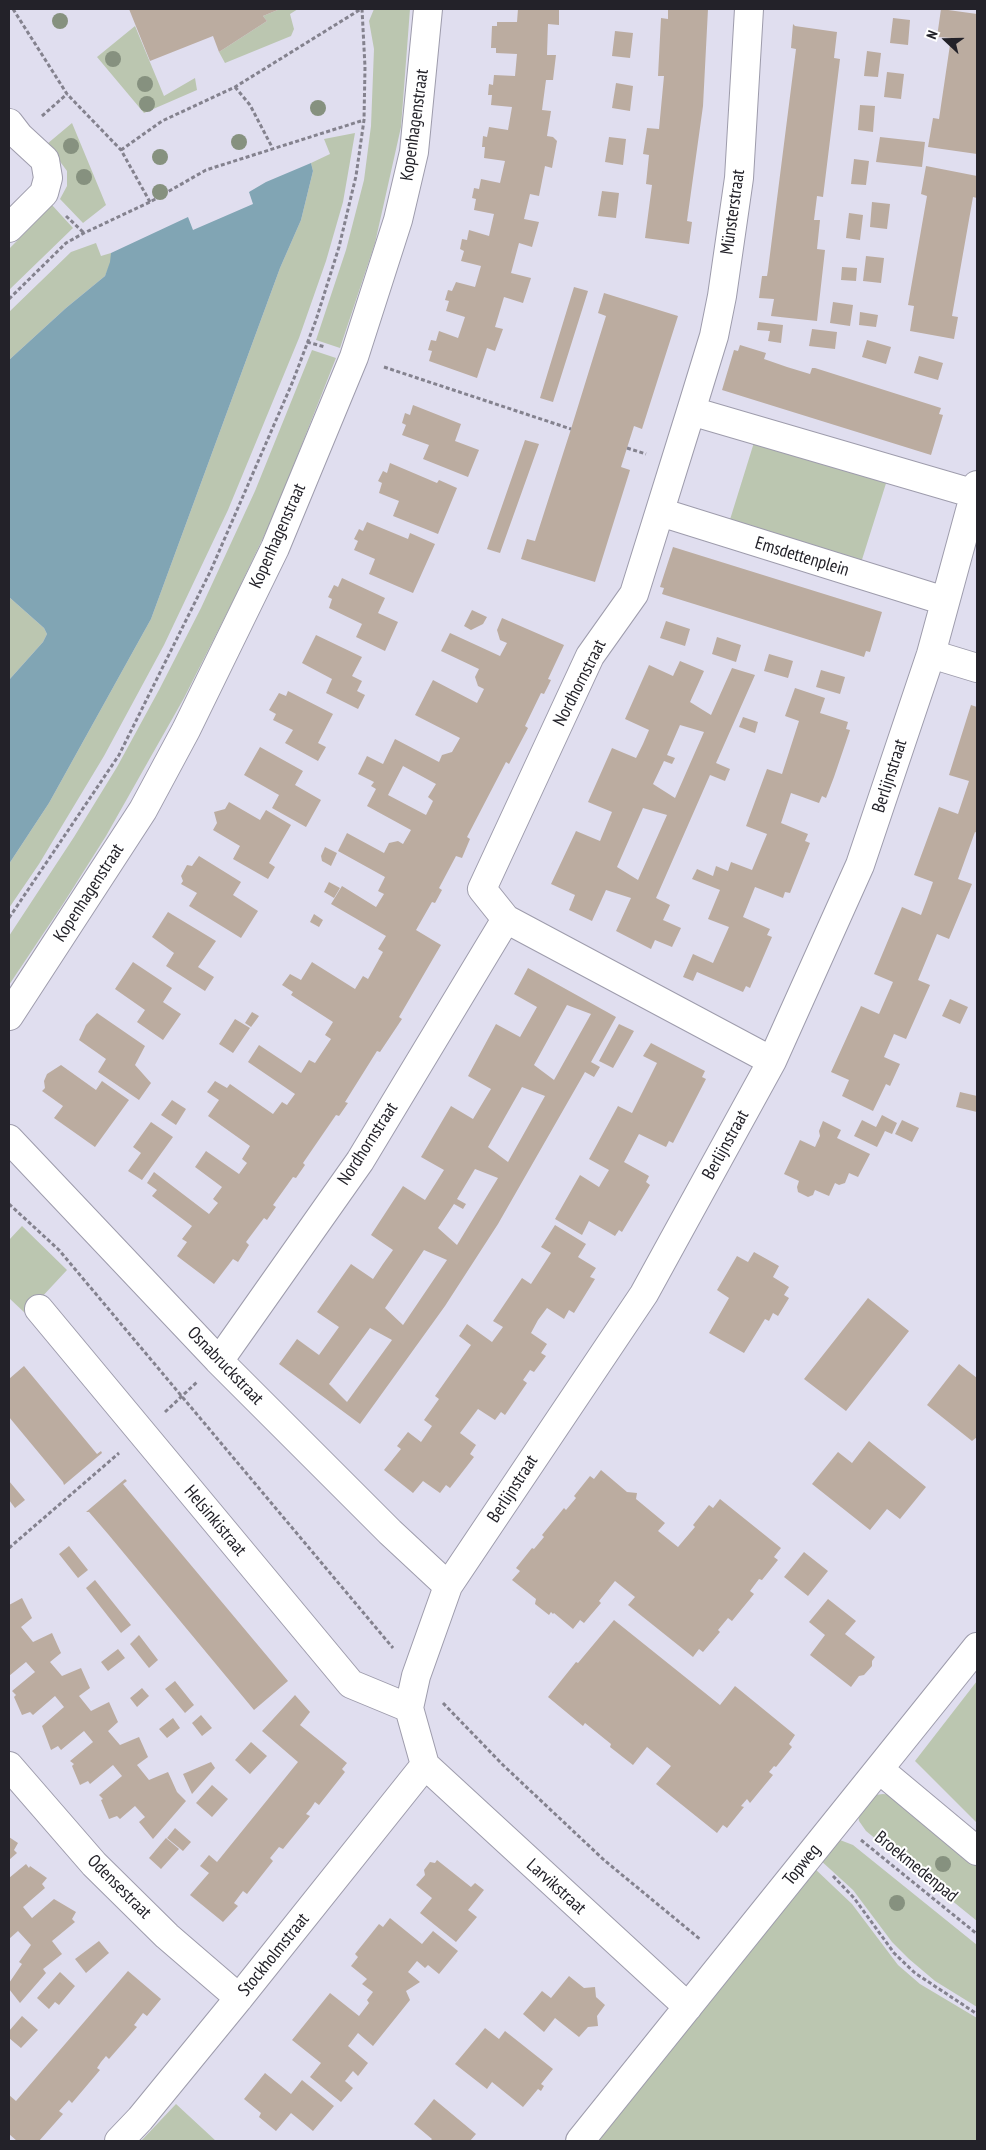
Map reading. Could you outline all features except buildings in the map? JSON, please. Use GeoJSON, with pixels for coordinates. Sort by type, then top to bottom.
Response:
{"type":"FeatureCollection","features":[{"type":"Feature","properties":{"kind":"street","name":"Kopenhagenstraat"},"geometry":{"type":"LineString","coordinates":[[9,1016],[143,810],[186,730],[275,548],[354,357],[398,220],[414,152],[428,9]]}},
{"type":"Feature","properties":{"kind":"street","name":"Münsterstraat"},"geometry":{"type":"LineString","coordinates":[[691,411],[714,336],[722,296],[739,178],[749,9]]}},
{"type":"Feature","properties":{"kind":"street"},"geometry":{"type":"LineString","coordinates":[[9,123],[19,136],[45,160],[48,178],[44,193],[9,228]]}},
{"type":"Feature","properties":{"kind":"street"},"geometry":{"type":"LineString","coordinates":[[691,411],[976,489]]}},
{"type":"Feature","properties":{"kind":"street","name":"Nordhornstraat"},"geometry":{"type":"LineString","coordinates":[[691,411],[634,594],[590,656],[482,889],[506,920],[772,1061]]}},
{"type":"Feature","properties":{"kind":"street","name":"Berlijnstraat"},"geometry":{"type":"LineString","coordinates":[[408,1708],[416,1676],[448,1586],[644,1294],[772,1061],[860,865],[931,654],[976,489]]}},
{"type":"Feature","properties":{"kind":"street","name":"Emsdettenplein"},"geometry":{"type":"LineString","coordinates":[[660,512],[945,601]]}},
{"type":"Feature","properties":{"kind":"street"},"geometry":{"type":"LineString","coordinates":[[931,654],[977,668]]}},
{"type":"Feature","properties":{"kind":"street","name":"Nordhornstraat"},"geometry":{"type":"LineString","coordinates":[[219,1361],[360,1161],[506,920]]}},
{"type":"Feature","properties":{"kind":"street","name":"Osnabruckstraat"},"geometry":{"type":"LineString","coordinates":[[9,1139],[219,1361],[390,1532],[448,1586]]}},
{"type":"Feature","properties":{"kind":"street","name":"Helsinkistraat"},"geometry":{"type":"LineString","coordinates":[[39,1309],[351,1684],[408,1708]]}},
{"type":"Feature","properties":{"kind":"street","name":"Topweg"},"geometry":{"type":"LineString","coordinates":[[725,1960],[880,1770],[977,1647]]}},
{"type":"Feature","properties":{"kind":"street"},"geometry":{"type":"LineString","coordinates":[[408,1708],[425,1765]]}},
{"type":"Feature","properties":{"kind":"street","name":"Stockholmstraat"},"geometry":{"type":"LineString","coordinates":[[119,2141],[140,2119],[239,1998],[425,1765]]}},
{"type":"Feature","properties":{"kind":"street","name":"Larvikstraat"},"geometry":{"type":"LineString","coordinates":[[425,1765],[688,2007]]}},
{"type":"Feature","properties":{"kind":"street","name":"Odensestraat"},"geometry":{"type":"LineString","coordinates":[[9,1766],[94,1864],[167,1936],[239,1998]]}},
{"type":"Feature","properties":{"kind":"street"},"geometry":{"type":"LineString","coordinates":[[880,1770],[977,1851]]}},
{"type":"Feature","properties":{"kind":"street"},"geometry":{"type":"LineString","coordinates":[[580,2141],[725,1960]]}},
{"type":"Feature","properties":{"kind":"path"},"geometry":{"type":"LineString","coordinates":[[13,9],[67,94],[121,150],[150,202]]}},
{"type":"Feature","properties":{"kind":"path"},"geometry":{"type":"LineString","coordinates":[[9,918],[119,755],[211,570],[293,381],[316,320],[338,247],[356,176],[364,120],[365,66],[362,9],[235,87],[162,121],[121,150]]}},
{"type":"Feature","properties":{"kind":"path"},"geometry":{"type":"LineString","coordinates":[[235,87],[250,105],[272,149]]}},
{"type":"Feature","properties":{"kind":"path"},"geometry":{"type":"LineString","coordinates":[[9,299],[66,243],[150,202],[206,170],[364,120]]}},
{"type":"Feature","properties":{"kind":"path"},"geometry":{"type":"LineString","coordinates":[[307,342],[571,429]]}},
{"type":"Feature","properties":{"kind":"path"},"geometry":{"type":"LineString","coordinates":[[9,1204],[59,1250],[416,1676],[503,1764],[604,1860],[725,1960]]}},
{"type":"Feature","properties":{"kind":"path"},"geometry":{"type":"LineString","coordinates":[[9,1548],[142,1433],[219,1361]]}},
{"type":"Feature","properties":{"kind":"path","name":"Broekmedenpad"},"geometry":{"type":"LineString","coordinates":[[837,1821],[977,1934]]}},
{"type":"Feature","properties":{"kind":"path"},"geometry":{"type":"LineString","coordinates":[[808,1858],[832,1875],[854,1898],[901,1960],[915,1972],[977,2014]]}},
{"type":"Feature","properties":{"kind":"green space"},"geometry":{"type":"Polygon","coordinates":[[[280,9],[298,9],[290,14],[294,29],[291,36],[225,63],[219,52],[267,21],[263,16],[280,9]]]}},
{"type":"Feature","properties":{"kind":"green space"},"geometry":{"type":"Polygon","coordinates":[[[374,9],[410,9],[401,127],[375,243],[340,348],[316,340],[346,250],[364,180],[371,126],[374,49],[369,21],[374,9]]]}},
{"type":"Feature","properties":{"kind":"green space"},"geometry":{"type":"Polygon","coordinates":[[[135,26],[164,96],[195,78],[197,90],[144,113],[97,57],[135,26]]]}},
{"type":"Feature","properties":{"kind":"green space"},"geometry":{"type":"Polygon","coordinates":[[[72,123],[106,205],[83,223],[60,199],[67,186],[67,171],[47,144],[72,123]]]}},
{"type":"Feature","properties":{"kind":"green space"},"geometry":{"type":"Polygon","coordinates":[[[355,133],[343,202],[326,261],[299,338],[228,510],[164,645],[104,756],[39,864],[9,908],[9,864],[49,803],[151,619],[280,268],[301,220],[313,171],[311,163],[330,154],[324,139],[355,133]]]}},
{"type":"Feature","properties":{"kind":"green space"},"geometry":{"type":"Polygon","coordinates":[[[52,205],[73,228],[9,290],[9,249],[52,205]]]}},
{"type":"Feature","properties":{"kind":"green space"},"geometry":{"type":"Polygon","coordinates":[[[96,243],[101,256],[111,253],[111,262],[105,276],[66,308],[9,360],[9,312],[71,252],[96,243]]]}},
{"type":"Feature","properties":{"kind":"green space"},"geometry":{"type":"Polygon","coordinates":[[[312,350],[336,358],[274,515],[184,698],[106,836],[9,985],[9,936],[117,767],[159,690],[201,608],[255,491],[312,350]]]}},
{"type":"Feature","properties":{"kind":"green space"},"geometry":{"type":"Polygon","coordinates":[[[756,436],[888,477],[860,566],[728,526],[756,436]]]}},
{"type":"Feature","properties":{"kind":"green space"},"geometry":{"type":"Polygon","coordinates":[[[9,597],[44,628],[47,634],[43,642],[9,680],[9,597]]]}},
{"type":"Feature","properties":{"kind":"green space"},"geometry":{"type":"Polygon","coordinates":[[[22,1226],[67,1270],[26,1314],[9,1298],[9,1240],[22,1226]]]}},
{"type":"Feature","properties":{"kind":"green space"},"geometry":{"type":"Polygon","coordinates":[[[977,1681],[977,1823],[915,1761],[977,1681]]]}},
{"type":"Feature","properties":{"kind":"green space"},"geometry":{"type":"Polygon","coordinates":[[[875,1795],[894,1795],[962,1850],[977,1866],[977,1921],[866,1831],[859,1821],[857,1809],[875,1795]]]}},
{"type":"Feature","properties":{"kind":"green space"},"geometry":{"type":"Polygon","coordinates":[[[840,1840],[853,1845],[977,1945],[977,2007],[935,1981],[909,1959],[892,1942],[853,1890],[819,1859],[834,1842],[840,1840]]]}},
{"type":"Feature","properties":{"kind":"green space"},"geometry":{"type":"Polygon","coordinates":[[[813,1867],[852,1904],[898,1965],[920,1984],[977,2018],[977,2141],[593,2141],[813,1867]]]}},
{"type":"Feature","properties":{"kind":"green space"},"geometry":{"type":"Polygon","coordinates":[[[176,2104],[216,2141],[141,2141],[176,2104]]]}},
{"type":"Feature","properties":{"kind":"water"},"geometry":{"type":"Polygon","coordinates":[[[311,163],[313,171],[301,220],[280,268],[151,619],[49,803],[9,864],[9,680],[43,642],[47,634],[44,628],[9,597],[9,360],[66,308],[105,276],[111,253],[188,217],[193,230],[253,204],[249,192],[266,182],[311,163]]]}}]}
